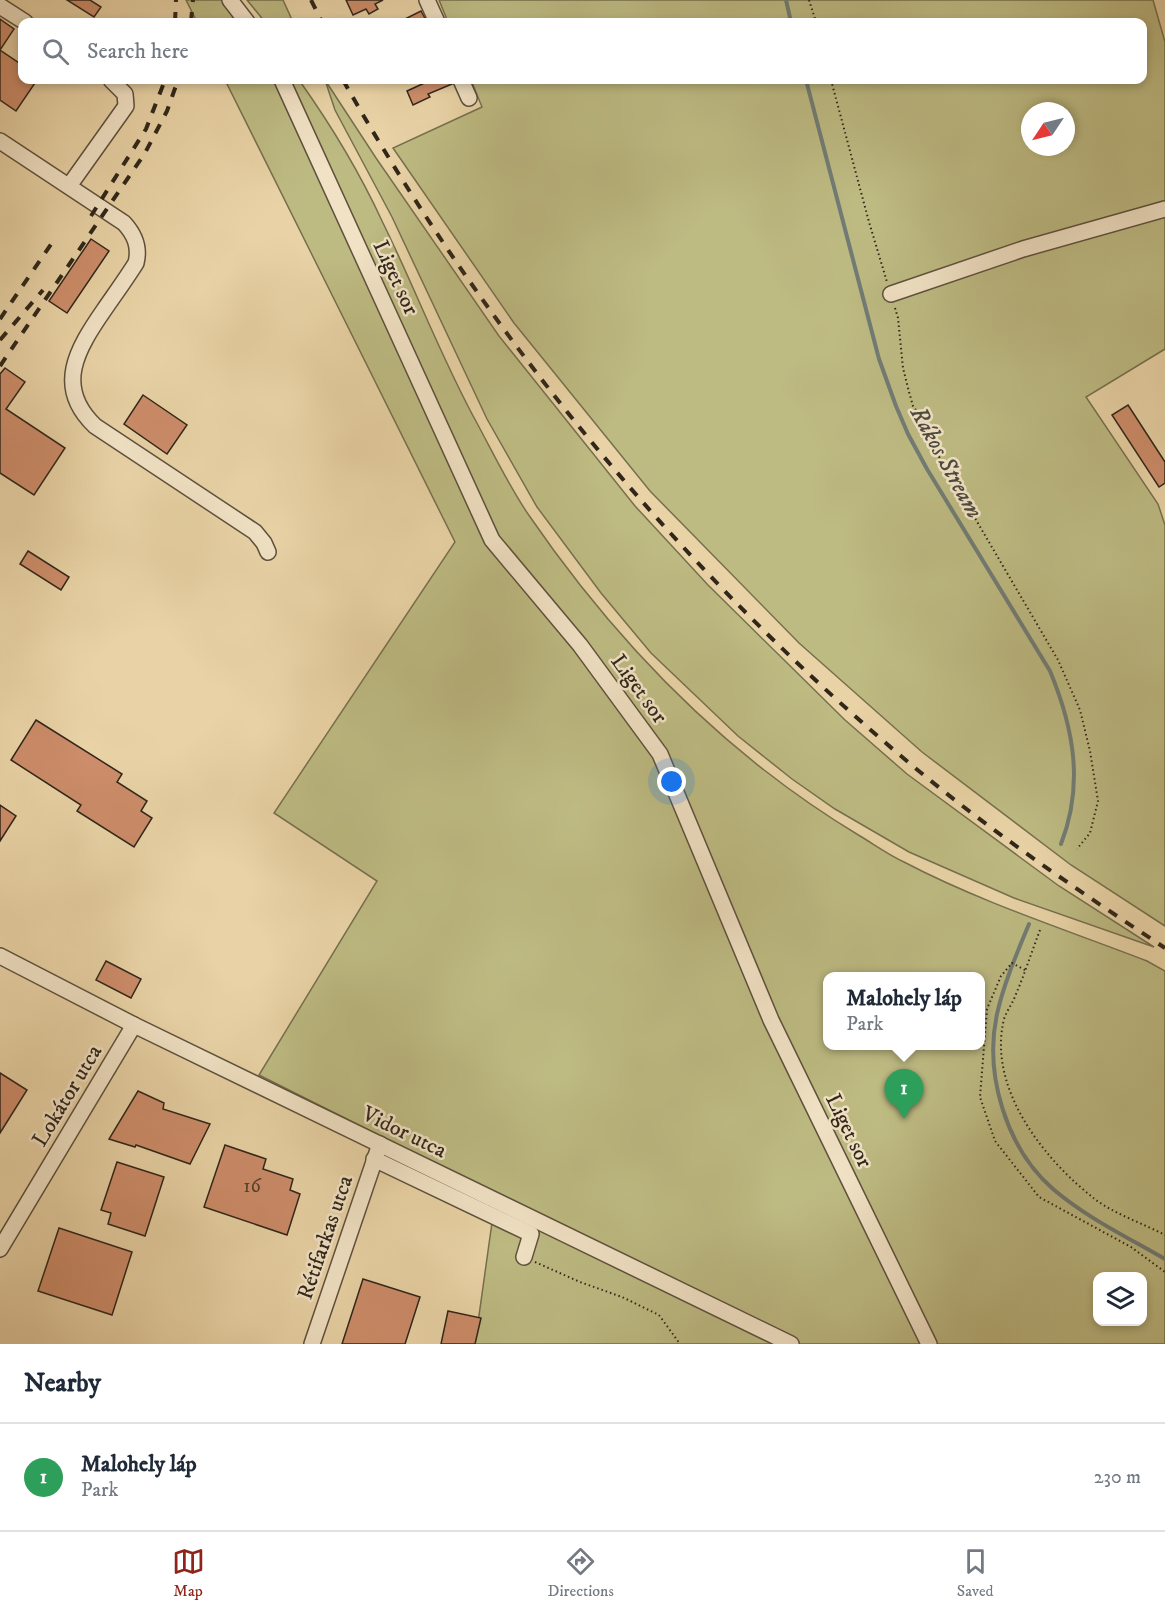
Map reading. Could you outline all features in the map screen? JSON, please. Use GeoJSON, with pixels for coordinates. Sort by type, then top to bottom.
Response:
{"type":"FeatureCollection","features":[{"type":"Feature","properties":{"kind":"street"},"geometry":{"type":"LineString","coordinates":[[230,0],[245,18]]}},
{"type":"Feature","properties":{"kind":"street"},"geometry":{"type":"LineString","coordinates":[[427,0],[435,18]]}},
{"type":"Feature","properties":{"kind":"street"},"geometry":{"type":"LineString","coordinates":[[0,6],[19,18]]}},
{"type":"Feature","properties":{"kind":"street"},"geometry":{"type":"LineString","coordinates":[[69,186],[126,106],[125,94],[115,84]]}},
{"type":"Feature","properties":{"kind":"street","name":"Liget sor"},"geometry":{"type":"LineString","coordinates":[[284,84],[492,540],[580,645],[660,754],[771,1020],[928,1344]]}},
{"type":"Feature","properties":{"kind":"street"},"geometry":{"type":"LineString","coordinates":[[463,84],[469,98]]}},
{"type":"Feature","properties":{"kind":"street"},"geometry":{"type":"LineString","coordinates":[[0,141],[124,223],[132,231],[138,248],[136,263],[81,345],[74,367],[73,391],[76,402],[87,419],[255,532],[268,552]]}},
{"type":"Feature","properties":{"kind":"street"},"geometry":{"type":"LineString","coordinates":[[891,294],[1023,249],[1165,209]]}},
{"type":"Feature","properties":{"kind":"street","name":"Vidor utca"},"geometry":{"type":"LineString","coordinates":[[0,956],[134,1025],[791,1344]]}},
{"type":"Feature","properties":{"kind":"street","name":"Lokátor utca"},"geometry":{"type":"LineString","coordinates":[[0,1249],[134,1025]]}},
{"type":"Feature","properties":{"kind":"street","name":"Rétifarkas utca"},"geometry":{"type":"LineString","coordinates":[[312,1344],[380,1144]]}},
{"type":"Feature","properties":{"kind":"street"},"geometry":{"type":"LineString","coordinates":[[374,1159],[531,1234],[524,1257]]}},
{"type":"Feature","properties":{"kind":"path"},"geometry":{"type":"LineString","coordinates":[[809,0],[815,18]]}},
{"type":"Feature","properties":{"kind":"path"},"geometry":{"type":"LineString","coordinates":[[832,84],[869,222],[898,318],[903,368],[913,406],[928,428],[938,455],[1058,660],[1080,710],[1098,801],[1090,833],[1077,849]]}},
{"type":"Feature","properties":{"kind":"path"},"geometry":{"type":"LineString","coordinates":[[1040,930],[1016,995],[1005,1017],[1000,1056],[1015,1103],[1035,1138],[1053,1161],[1097,1201],[1165,1235]]}},
{"type":"Feature","properties":{"kind":"path"},"geometry":{"type":"LineString","coordinates":[[985,1034],[987,1009],[1001,976],[1012,963],[1025,970]]}},
{"type":"Feature","properties":{"kind":"path"},"geometry":{"type":"LineString","coordinates":[[984,1050],[980,1097],[995,1141],[1039,1197],[1131,1247],[1165,1272]]}},
{"type":"Feature","properties":{"kind":"path"},"geometry":{"type":"LineString","coordinates":[[524,1257],[580,1282],[622,1297],[659,1316],[680,1344]]}},
{"type":"Feature","properties":{"kind":"shaded area"},"geometry":{"type":"Polygon","coordinates":[[[186,0],[236,0],[250,18],[195,18],[186,0]]]}},
{"type":"Feature","properties":{"kind":"shaded area"},"geometry":{"type":"Polygon","coordinates":[[[247,0],[283,0],[291,18],[262,18],[247,0]]]}},
{"type":"Feature","properties":{"kind":"shaded area"},"geometry":{"type":"Polygon","coordinates":[[[439,0],[1153,0],[1165,42],[1165,349],[1086,397],[1158,504],[1165,525],[1165,926],[1071,865],[922,752],[799,643],[650,491],[514,323],[393,148],[482,107],[473,84],[1147,84],[1147,18],[446,18],[439,0]]]}},
{"type":"Feature","properties":{"kind":"shaded area"},"geometry":{"type":"Polygon","coordinates":[[[227,84],[302,84],[334,132],[365,186],[465,400],[521,503],[562,562],[598,608],[637,652],[719,733],[811,804],[893,856],[963,890],[1147,961],[1165,971],[1165,1344],[475,1344],[496,1194],[259,1075],[377,881],[274,813],[455,542],[227,84]]]}},
{"type":"Feature","properties":{"kind":"shaded area"},"geometry":{"type":"Polygon","coordinates":[[[326,84],[499,336],[635,506],[708,585],[845,720],[907,774],[1059,886],[1154,947],[1014,898],[909,852],[835,809],[792,779],[738,736],[651,653],[601,593],[537,507],[487,419],[392,217],[335,110],[326,84]]]}},
{"type":"Feature","properties":{"kind":"building"},"geometry":{"type":"Polygon","coordinates":[[[67,0],[90,0],[101,7],[94,17],[67,0]]]}},
{"type":"Feature","properties":{"kind":"building"},"geometry":{"type":"Polygon","coordinates":[[[346,0],[383,0],[375,4],[378,9],[369,14],[366,9],[353,15],[346,0]]]}},
{"type":"Feature","properties":{"kind":"building"},"geometry":{"type":"Polygon","coordinates":[[[421,11],[425,18],[407,18],[421,11]]]}},
{"type":"Feature","properties":{"kind":"building"},"geometry":{"type":"Polygon","coordinates":[[[0,19],[14,29],[0,50],[0,19]]]}},
{"type":"Feature","properties":{"kind":"building"},"geometry":{"type":"Polygon","coordinates":[[[0,50],[18,62],[18,84],[34,84],[16,111],[0,100],[0,50]]]}},
{"type":"Feature","properties":{"kind":"building"},"geometry":{"type":"Polygon","coordinates":[[[422,84],[452,84],[428,94],[430,97],[413,105],[407,91],[422,84]]]}},
{"type":"Feature","properties":{"kind":"building"},"geometry":{"type":"Polygon","coordinates":[[[91,239],[109,251],[67,313],[49,301],[91,239]]]}},
{"type":"Feature","properties":{"kind":"building"},"geometry":{"type":"Polygon","coordinates":[[[5,368],[25,382],[6,409],[65,448],[34,495],[0,473],[0,374],[5,368]]]}},
{"type":"Feature","properties":{"kind":"building"},"geometry":{"type":"Polygon","coordinates":[[[143,395],[187,425],[167,454],[124,424],[143,395]]]}},
{"type":"Feature","properties":{"kind":"building"},"geometry":{"type":"Polygon","coordinates":[[[1128,405],[1165,462],[1165,483],[1159,487],[1112,415],[1128,405]]]}},
{"type":"Feature","properties":{"kind":"building"},"geometry":{"type":"Polygon","coordinates":[[[28,551],[69,577],[61,590],[20,564],[28,551]]]}},
{"type":"Feature","properties":{"kind":"building"},"geometry":{"type":"Polygon","coordinates":[[[36,720],[122,774],[117,782],[147,801],[141,811],[152,818],[134,847],[77,811],[81,805],[11,760],[36,720]]]}},
{"type":"Feature","properties":{"kind":"building"},"geometry":{"type":"Polygon","coordinates":[[[0,805],[16,816],[0,841],[0,805]]]}},
{"type":"Feature","properties":{"kind":"building"},"geometry":{"type":"Polygon","coordinates":[[[106,961],[141,979],[131,998],[96,980],[106,961]]]}},
{"type":"Feature","properties":{"kind":"building"},"geometry":{"type":"Polygon","coordinates":[[[0,1073],[27,1090],[0,1133],[0,1073]]]}},
{"type":"Feature","properties":{"kind":"building"},"geometry":{"type":"Polygon","coordinates":[[[138,1091],[164,1103],[163,1109],[210,1124],[190,1164],[136,1145],[135,1147],[109,1139],[138,1091]]]}},
{"type":"Feature","properties":{"kind":"building"},"geometry":{"type":"Polygon","coordinates":[[[225,1145],[266,1159],[263,1169],[293,1179],[290,1190],[300,1194],[287,1235],[204,1207],[225,1145]]]}},
{"type":"Feature","properties":{"kind":"building"},"geometry":{"type":"Polygon","coordinates":[[[117,1162],[164,1177],[145,1236],[108,1224],[111,1213],[101,1210],[117,1162]]]}},
{"type":"Feature","properties":{"kind":"building"},"geometry":{"type":"Polygon","coordinates":[[[59,1228],[132,1252],[112,1315],[38,1291],[59,1228]]]}},
{"type":"Feature","properties":{"kind":"building"},"geometry":{"type":"Polygon","coordinates":[[[363,1279],[420,1297],[405,1344],[342,1344],[363,1279]]]}},
{"type":"Feature","properties":{"kind":"building"},"geometry":{"type":"Polygon","coordinates":[[[448,1311],[481,1318],[475,1344],[441,1344],[448,1311]]]}},
{"type":"Feature","properties":{"kind":"waterway","name":"Rákos Stream"},"geometry":{"type":"LineString","coordinates":[[786,0],[790,18]]}},
{"type":"Feature","properties":{"kind":"waterway","name":"Rákos Stream"},"geometry":{"type":"LineString","coordinates":[[807,84],[879,359],[896,406],[927,469],[1050,671],[1058,693],[1070,736],[1074,779],[1068,822],[1061,844]]}},
{"type":"Feature","properties":{"kind":"waterway","name":"Rákos Stream"},"geometry":{"type":"LineString","coordinates":[[1029,924],[1011,968],[997,1014],[994,1061],[1002,1109],[1023,1153],[1053,1189],[1093,1218],[1165,1259]]}},
{"type":"Feature","properties":{"kind":"railway"},"geometry":{"type":"LineString","coordinates":[[175,18],[176,0]]}},
{"type":"Feature","properties":{"kind":"railway"},"geometry":{"type":"LineString","coordinates":[[191,18],[193,0]]}},
{"type":"Feature","properties":{"kind":"railway"},"geometry":{"type":"LineString","coordinates":[[311,0],[320,18]]}},
{"type":"Feature","properties":{"kind":"railway"},"geometry":{"type":"LineString","coordinates":[[91,216],[146,129],[163,84]]}},
{"type":"Feature","properties":{"kind":"railway"},"geometry":{"type":"LineString","coordinates":[[0,366],[145,153],[167,111],[177,84]]}},
{"type":"Feature","properties":{"kind":"railway"},"geometry":{"type":"LineString","coordinates":[[345,84],[400,176],[462,270],[527,361],[597,449],[671,534],[749,616],[830,693],[914,767],[1005,838],[1165,948]]}},
{"type":"Feature","properties":{"kind":"railway"},"geometry":{"type":"LineString","coordinates":[[0,319],[54,240]]}},
{"type":"Feature","properties":{"kind":"railway"},"geometry":{"type":"LineString","coordinates":[[0,340],[43,290]]}},
{"type":"Feature","properties":{"kind":"place","name":"Malohely láp"},"geometry":{"type":"Point","coordinates":[904,1119]}}]}
